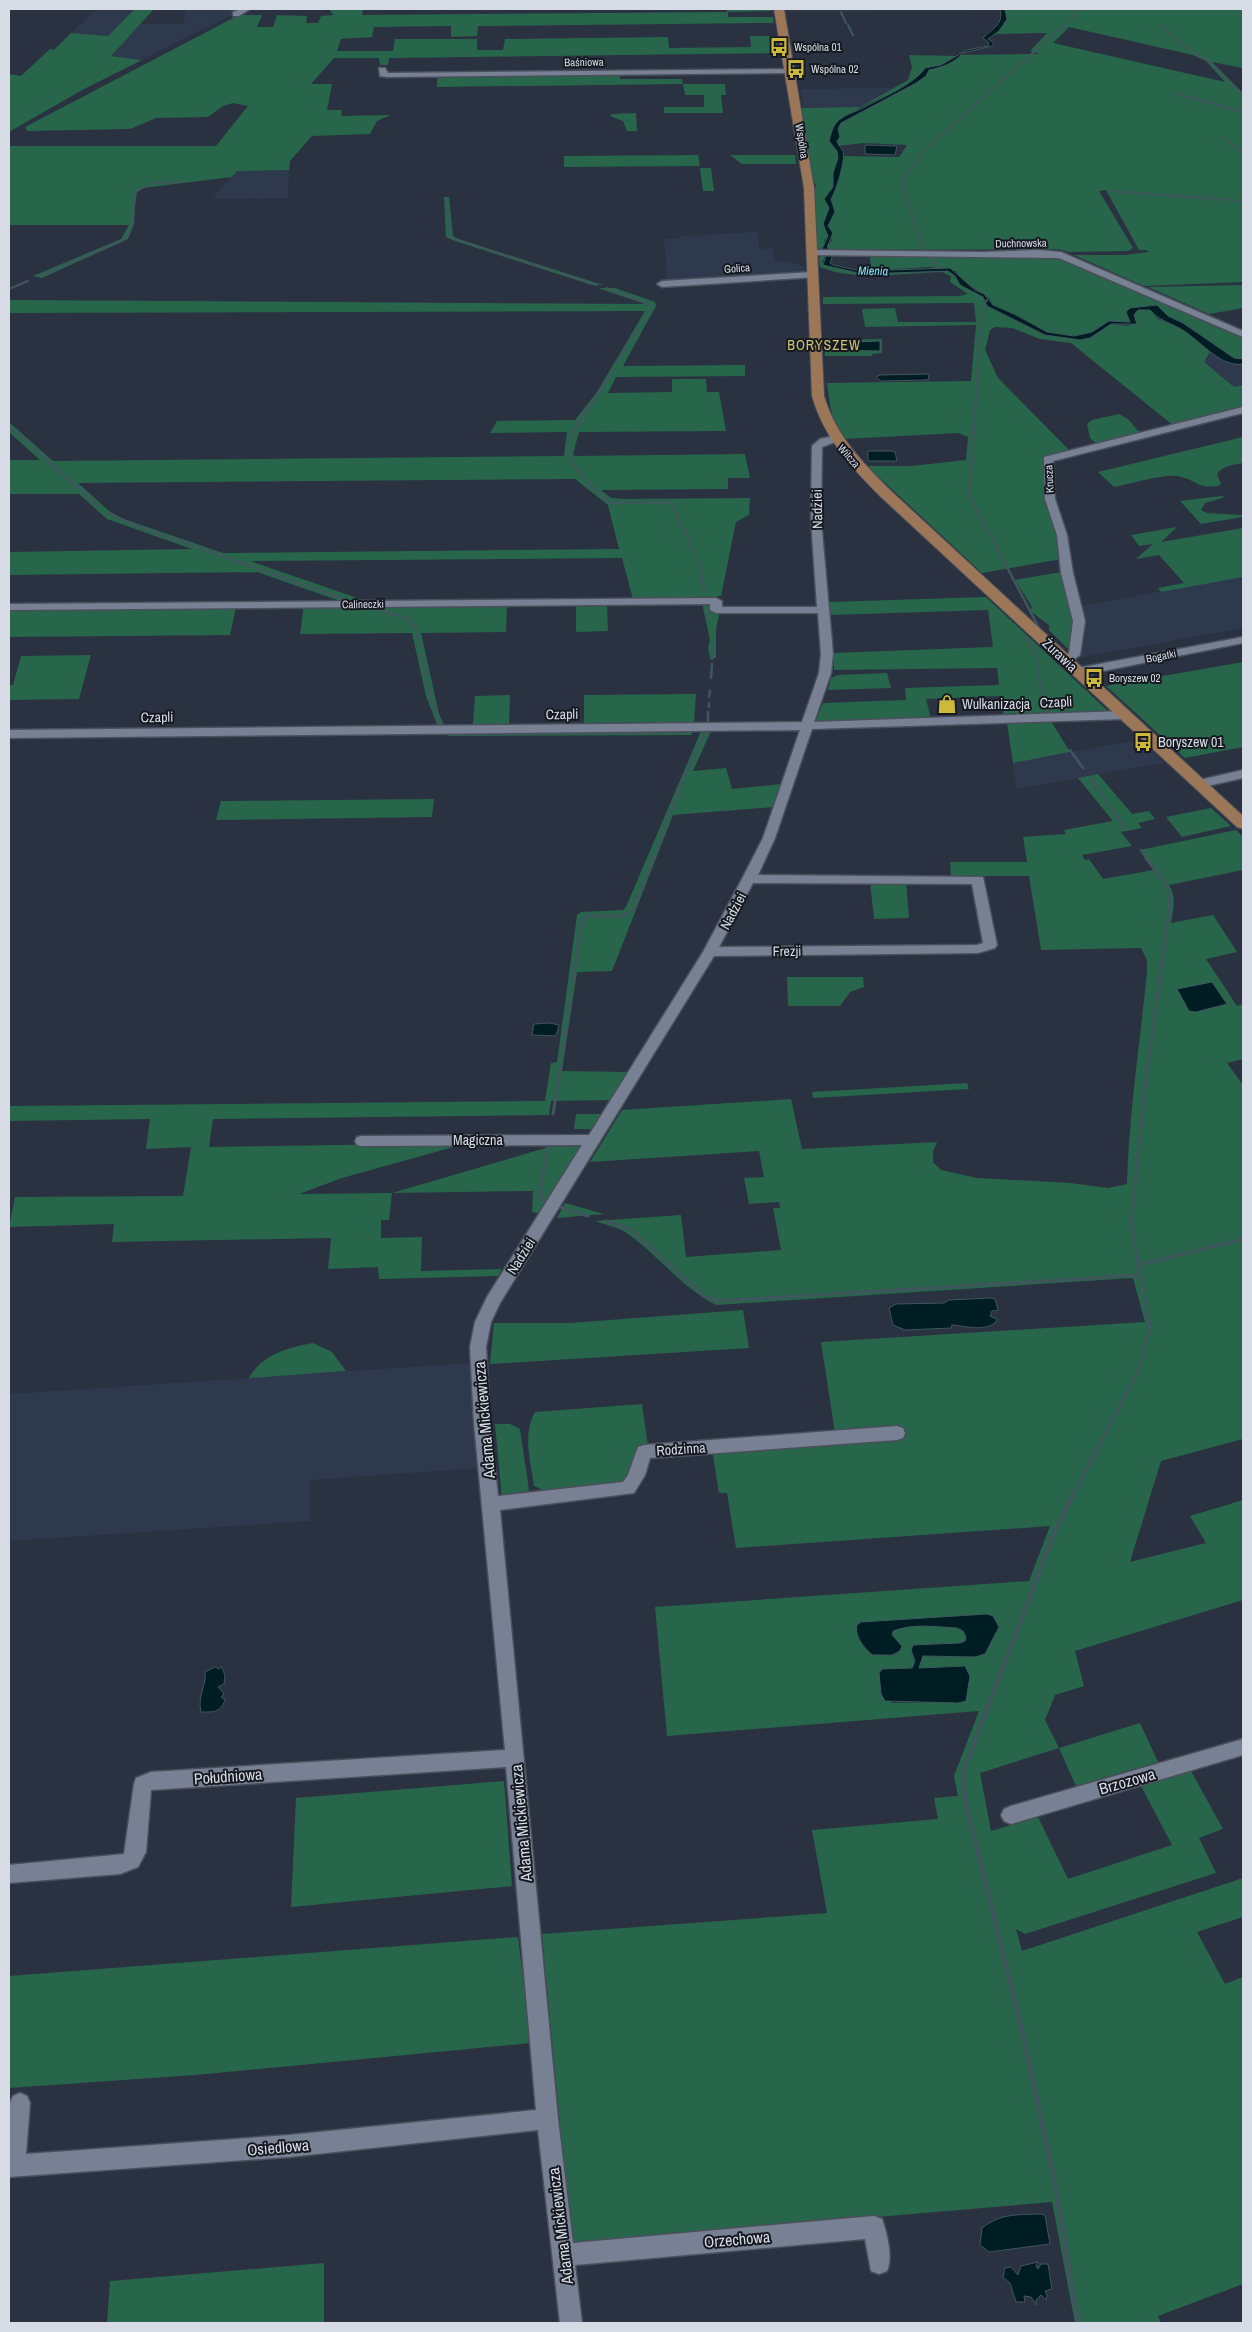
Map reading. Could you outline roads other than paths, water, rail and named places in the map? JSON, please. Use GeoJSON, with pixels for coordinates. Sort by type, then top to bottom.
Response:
{"type":"FeatureCollection","features":[{"type":"Feature","properties":{"kind":"main road","name":"Wspólna"},"geometry":{"type":"LineString","coordinates":[[779,9],[810,188],[817,254],[814,275]]}},
{"type":"Feature","properties":{"kind":"main road","name":"Wilcza"},"geometry":{"type":"LineString","coordinates":[[814,275],[818,396],[826,422],[834,439],[858,467],[987,587]]}},
{"type":"Feature","properties":{"kind":"main road","name":"Żurawia"},"geometry":{"type":"LineString","coordinates":[[987,587],[1078,672],[1120,715],[1243,824]]}},
{"type":"Feature","properties":{"kind":"street"},"geometry":{"type":"LineString","coordinates":[[236,14],[246,9]]}},
{"type":"Feature","properties":{"kind":"street","name":"Baśniowa"},"geometry":{"type":"LineString","coordinates":[[382,70],[383,74],[388,75],[790,70]]}},
{"type":"Feature","properties":{"kind":"street","name":"Duchnowska"},"geometry":{"type":"LineString","coordinates":[[817,254],[1044,253],[1061,255],[1243,334]]}},
{"type":"Feature","properties":{"kind":"street","name":"Golica"},"geometry":{"type":"LineString","coordinates":[[662,284],[814,275]]}},
{"type":"Feature","properties":{"kind":"street","name":"Krucza"},"geometry":{"type":"LineString","coordinates":[[1065,660],[1074,655],[1079,633],[1079,621],[1066,566],[1062,535],[1050,499],[1048,459],[1243,410]]}},
{"type":"Feature","properties":{"kind":"street","name":"Nadziei"},"geometry":{"type":"LineString","coordinates":[[483,1322],[493,1301],[710,952],[749,880],[769,838],[825,673],[827,654],[816,520],[818,448],[822,442],[834,439]]}},
{"type":"Feature","properties":{"kind":"street","name":"Calineczki"},"geometry":{"type":"LineString","coordinates":[[9,607],[716,606],[824,610]]}},
{"type":"Feature","properties":{"kind":"street","name":"Bogatki"},"geometry":{"type":"LineString","coordinates":[[1078,672],[1243,640]]}},
{"type":"Feature","properties":{"kind":"street","name":"Czapli"},"geometry":{"type":"LineString","coordinates":[[9,734],[806,726],[1120,715]]}},
{"type":"Feature","properties":{"kind":"street"},"geometry":{"type":"LineString","coordinates":[[1199,784],[1243,774]]}},
{"type":"Feature","properties":{"kind":"street","name":"Frezji"},"geometry":{"type":"LineString","coordinates":[[710,952],[978,949],[990,945],[980,881],[967,878],[749,880]]}},
{"type":"Feature","properties":{"kind":"street","name":"Magiczna"},"geometry":{"type":"LineString","coordinates":[[362,1142],[593,1140]]}},
{"type":"Feature","properties":{"kind":"street","name":"Adama Mickiewicza"},"geometry":{"type":"LineString","coordinates":[[483,1322],[478,1347],[480,1388],[547,2119],[571,2323]]}},
{"type":"Feature","properties":{"kind":"street","name":"Rodzinna"},"geometry":{"type":"LineString","coordinates":[[492,1504],[628,1488],[640,1473],[644,1452],[897,1433]]}},
{"type":"Feature","properties":{"kind":"street","name":"Brzozowa"},"geometry":{"type":"LineString","coordinates":[[1011,1815],[1243,1747]]}},
{"type":"Feature","properties":{"kind":"street","name":"Południowa"},"geometry":{"type":"LineString","coordinates":[[9,1874],[120,1865],[131,1861],[136,1852],[143,1784],[151,1781],[515,1758]]}},
{"type":"Feature","properties":{"kind":"street"},"geometry":{"type":"LineString","coordinates":[[11,2166],[20,2103]]}},
{"type":"Feature","properties":{"kind":"street","name":"Osiedlowa"},"geometry":{"type":"LineString","coordinates":[[11,2166],[289,2146],[547,2119]]}},
{"type":"Feature","properties":{"kind":"street","name":"Orzechowa"},"geometry":{"type":"LineString","coordinates":[[564,2254],[874,2227],[879,2263]]}},
{"type":"Feature","properties":{"kind":"water"},"geometry":{"type":"Polygon","coordinates":[[[1000,9],[1005,10],[1007,19],[999,31],[988,39],[994,43],[992,46],[963,53],[948,64],[929,70],[926,76],[916,83],[841,123],[838,129],[840,137],[837,141],[844,155],[838,182],[831,199],[835,212],[828,226],[833,233],[827,247],[832,252],[822,249],[828,236],[823,224],[829,208],[824,199],[833,187],[833,173],[838,158],[837,151],[829,141],[836,123],[906,85],[914,80],[925,68],[941,65],[967,50],[988,46],[989,43],[983,38],[999,22],[1000,9]]]}},
{"type":"Feature","properties":{"kind":"water"},"geometry":{"type":"Polygon","coordinates":[[[865,145],[897,146],[895,155],[865,154],[865,145]]]}},
{"type":"Feature","properties":{"kind":"water","name":"Mienia"},"geometry":{"type":"Polygon","coordinates":[[[826,255],[833,255],[830,263],[833,265],[861,271],[950,268],[975,290],[984,294],[993,305],[1047,332],[1074,336],[1092,332],[1109,321],[1130,322],[1126,312],[1130,308],[1157,305],[1168,316],[1183,323],[1234,358],[1243,359],[1243,364],[1234,364],[1217,357],[1187,333],[1160,319],[1150,310],[1138,310],[1134,315],[1137,324],[1111,324],[1090,338],[1080,340],[1045,335],[987,306],[983,297],[960,285],[955,276],[948,271],[863,274],[823,265],[826,255]]]}},
{"type":"Feature","properties":{"kind":"water"},"geometry":{"type":"Polygon","coordinates":[[[880,341],[880,351],[830,350],[830,343],[880,341]]]}},
{"type":"Feature","properties":{"kind":"water"},"geometry":{"type":"Polygon","coordinates":[[[928,374],[929,379],[926,380],[881,381],[876,377],[880,375],[928,374]]]}},
{"type":"Feature","properties":{"kind":"water"},"geometry":{"type":"Polygon","coordinates":[[[868,451],[895,452],[897,461],[868,461],[868,451]]]}},
{"type":"Feature","properties":{"kind":"water"},"geometry":{"type":"Polygon","coordinates":[[[1212,982],[1227,1004],[1196,1012],[1189,1011],[1177,989],[1212,982]]]}},
{"type":"Feature","properties":{"kind":"water"},"geometry":{"type":"Polygon","coordinates":[[[549,1023],[559,1025],[556,1036],[532,1035],[534,1024],[549,1023]]]}},
{"type":"Feature","properties":{"kind":"water"},"geometry":{"type":"Polygon","coordinates":[[[995,1299],[998,1310],[992,1311],[990,1316],[997,1319],[996,1322],[980,1328],[952,1325],[951,1328],[905,1330],[893,1325],[889,1308],[896,1304],[944,1303],[949,1300],[995,1299]]]}},
{"type":"Feature","properties":{"kind":"water"},"geometry":{"type":"Polygon","coordinates":[[[987,1614],[993,1616],[999,1627],[985,1654],[975,1657],[923,1656],[919,1668],[965,1666],[970,1676],[966,1701],[958,1703],[885,1701],[881,1694],[879,1673],[882,1669],[912,1668],[915,1661],[911,1650],[913,1645],[960,1643],[965,1641],[966,1637],[963,1631],[957,1628],[908,1627],[893,1631],[892,1635],[902,1646],[900,1651],[892,1655],[873,1655],[861,1642],[856,1629],[857,1625],[861,1622],[987,1614]]]}},
{"type":"Feature","properties":{"kind":"water"},"geometry":{"type":"Polygon","coordinates":[[[221,1666],[225,1675],[224,1684],[218,1687],[224,1694],[221,1697],[225,1700],[218,1710],[201,1712],[200,1700],[205,1681],[205,1672],[215,1667],[219,1669],[221,1666]]]}},
{"type":"Feature","properties":{"kind":"water"},"geometry":{"type":"Polygon","coordinates":[[[1045,2215],[1050,2244],[989,2252],[980,2245],[982,2228],[989,2223],[1003,2217],[1045,2215]]]}},
{"type":"Feature","properties":{"kind":"water"},"geometry":{"type":"Polygon","coordinates":[[[1038,2262],[1036,2266],[1038,2269],[1041,2264],[1048,2264],[1052,2289],[1045,2291],[1047,2295],[1046,2300],[1041,2295],[1036,2300],[1037,2305],[1031,2297],[1024,2296],[1025,2302],[1016,2302],[1010,2283],[1003,2277],[1005,2268],[1011,2267],[1018,2275],[1021,2266],[1038,2262]]]}},
{"type":"Feature","properties":{"kind":"waterway"},"geometry":{"type":"LineString","coordinates":[[1068,21],[1082,9]]}},
{"type":"Feature","properties":{"kind":"waterway"},"geometry":{"type":"LineString","coordinates":[[1241,9],[1243,14]]}},
{"type":"Feature","properties":{"kind":"waterway"},"geometry":{"type":"LineString","coordinates":[[841,12],[846,23]]}},
{"type":"Feature","properties":{"kind":"waterway"},"geometry":{"type":"LineString","coordinates":[[939,268],[924,250],[901,181],[928,147],[1065,24]]}},
{"type":"Feature","properties":{"kind":"waterway"},"geometry":{"type":"LineString","coordinates":[[1161,24],[1181,44],[1210,62],[1243,96]]}},
{"type":"Feature","properties":{"kind":"waterway"},"geometry":{"type":"LineString","coordinates":[[848,25],[853,35]]}},
{"type":"Feature","properties":{"kind":"waterway"},"geometry":{"type":"LineString","coordinates":[[1177,94],[1243,112]]}},
{"type":"Feature","properties":{"kind":"waterway"},"geometry":{"type":"LineString","coordinates":[[1221,137],[1243,152]]}},
{"type":"Feature","properties":{"kind":"waterway"},"geometry":{"type":"LineString","coordinates":[[131,227],[136,191],[153,183],[179,182]]}},
{"type":"Feature","properties":{"kind":"waterway"},"geometry":{"type":"LineString","coordinates":[[1110,191],[1243,201]]}},
{"type":"Feature","properties":{"kind":"waterway"},"geometry":{"type":"LineString","coordinates":[[447,199],[448,226]]}},
{"type":"Feature","properties":{"kind":"waterway"},"geometry":{"type":"LineString","coordinates":[[448,229],[449,237],[520,260]]}},
{"type":"Feature","properties":{"kind":"waterway"},"geometry":{"type":"LineString","coordinates":[[40,276],[121,241],[128,236],[130,230]]}},
{"type":"Feature","properties":{"kind":"waterway"},"geometry":{"type":"LineString","coordinates":[[525,262],[553,271]]}},
{"type":"Feature","properties":{"kind":"waterway"},"geometry":{"type":"LineString","coordinates":[[560,273],[596,285]]}},
{"type":"Feature","properties":{"kind":"waterway"},"geometry":{"type":"LineString","coordinates":[[9,289],[28,281]]}},
{"type":"Feature","properties":{"kind":"waterway"},"geometry":{"type":"LineString","coordinates":[[607,288],[653,306]]}},
{"type":"Feature","properties":{"kind":"waterway"},"geometry":{"type":"LineString","coordinates":[[977,372],[982,306],[987,300]]}},
{"type":"Feature","properties":{"kind":"waterway"},"geometry":{"type":"LineString","coordinates":[[641,323],[647,315]]}},
{"type":"Feature","properties":{"kind":"waterway"},"geometry":{"type":"LineString","coordinates":[[629,343],[639,327]]}},
{"type":"Feature","properties":{"kind":"waterway"},"geometry":{"type":"LineString","coordinates":[[616,364],[627,346]]}},
{"type":"Feature","properties":{"kind":"waterway"},"geometry":{"type":"LineString","coordinates":[[571,439],[574,430],[613,371]]}},
{"type":"Feature","properties":{"kind":"waterway"},"geometry":{"type":"LineString","coordinates":[[978,371],[969,495],[1039,628]]}},
{"type":"Feature","properties":{"kind":"waterway"},"geometry":{"type":"LineString","coordinates":[[10,427],[29,443]]}},
{"type":"Feature","properties":{"kind":"waterway"},"geometry":{"type":"LineString","coordinates":[[570,442],[571,461],[584,479]]}},
{"type":"Feature","properties":{"kind":"waterway"},"geometry":{"type":"LineString","coordinates":[[32,447],[98,506]]}},
{"type":"Feature","properties":{"kind":"waterway"},"geometry":{"type":"LineString","coordinates":[[587,482],[609,503],[667,502],[672,503],[673,506]]}},
{"type":"Feature","properties":{"kind":"waterway"},"geometry":{"type":"LineString","coordinates":[[674,509],[696,556]]}},
{"type":"Feature","properties":{"kind":"waterway"},"geometry":{"type":"LineString","coordinates":[[108,513],[134,525],[344,599]]}},
{"type":"Feature","properties":{"kind":"waterway"},"geometry":{"type":"LineString","coordinates":[[699,562],[704,590]]}},
{"type":"Feature","properties":{"kind":"waterway"},"geometry":{"type":"LineString","coordinates":[[366,606],[406,618],[416,629],[420,648]]}},
{"type":"Feature","properties":{"kind":"waterway"},"geometry":{"type":"LineString","coordinates":[[708,612],[709,619]]}},
{"type":"Feature","properties":{"kind":"waterway"},"geometry":{"type":"LineString","coordinates":[[1026,637],[1038,659]]}},
{"type":"Feature","properties":{"kind":"waterway"},"geometry":{"type":"LineString","coordinates":[[712,659],[713,643]]}},
{"type":"Feature","properties":{"kind":"waterway"},"geometry":{"type":"LineString","coordinates":[[421,654],[431,699],[441,724]]}},
{"type":"Feature","properties":{"kind":"waterway"},"geometry":{"type":"LineString","coordinates":[[711,678],[712,664]]}},
{"type":"Feature","properties":{"kind":"waterway"},"geometry":{"type":"LineString","coordinates":[[1039,664],[1039,678],[1048,715]]}},
{"type":"Feature","properties":{"kind":"waterway"},"geometry":{"type":"LineString","coordinates":[[709,697],[710,691]]}},
{"type":"Feature","properties":{"kind":"waterway"},"geometry":{"type":"LineString","coordinates":[[708,712],[708,722]]}},
{"type":"Feature","properties":{"kind":"waterway"},"geometry":{"type":"LineString","coordinates":[[450,734],[687,732]]}},
{"type":"Feature","properties":{"kind":"waterway"},"geometry":{"type":"LineString","coordinates":[[653,859],[684,777],[705,733]]}},
{"type":"Feature","properties":{"kind":"waterway"},"geometry":{"type":"LineString","coordinates":[[1070,750],[1083,768]]}},
{"type":"Feature","properties":{"kind":"waterway"},"geometry":{"type":"LineString","coordinates":[[1090,778],[1126,829]]}},
{"type":"Feature","properties":{"kind":"waterway"},"geometry":{"type":"LineString","coordinates":[[1141,850],[1147,859]]}},
{"type":"Feature","properties":{"kind":"waterway"},"geometry":{"type":"LineString","coordinates":[[572,988],[582,921],[587,916],[622,916],[633,910],[653,858]]}},
{"type":"Feature","properties":{"kind":"waterway"},"geometry":{"type":"LineString","coordinates":[[1139,1265],[1131,1224],[1145,1088],[1170,902],[1167,886],[1146,858]]}},
{"type":"Feature","properties":{"kind":"waterway"},"geometry":{"type":"LineString","coordinates":[[568,1016],[571,994]]}},
{"type":"Feature","properties":{"kind":"waterway"},"geometry":{"type":"LineString","coordinates":[[562,1058],[567,1022]]}},
{"type":"Feature","properties":{"kind":"waterway"},"geometry":{"type":"LineString","coordinates":[[553,1114],[561,1064]]}},
{"type":"Feature","properties":{"kind":"waterway"},"geometry":{"type":"LineString","coordinates":[[546,1203],[539,1197],[548,1145]]}},
{"type":"Feature","properties":{"kind":"waterway"},"geometry":{"type":"LineString","coordinates":[[560,1207],[588,1216]]}},
{"type":"Feature","properties":{"kind":"waterway"},"geometry":{"type":"LineString","coordinates":[[605,1221],[630,1229],[704,1296],[718,1301],[1140,1275]]}},
{"type":"Feature","properties":{"kind":"waterway"},"geometry":{"type":"LineString","coordinates":[[1139,1265],[1243,1239]]}},
{"type":"Feature","properties":{"kind":"waterway"},"geometry":{"type":"LineString","coordinates":[[1072,1497],[1139,1369],[1150,1326],[1139,1265]]}},
{"type":"Feature","properties":{"kind":"waterway"},"geometry":{"type":"LineString","coordinates":[[1073,1495],[1056,1528],[963,1772],[965,1799],[1024,2039],[1056,2190],[1078,2323]]}},
{"type":"Feature","properties":{"kind":"place","name":"Wspólna 01"},"geometry":{"type":"Point","coordinates":[779,47]}},
{"type":"Feature","properties":{"kind":"place","name":"Wspólna 02"},"geometry":{"type":"Point","coordinates":[796,69]}},
{"type":"Feature","properties":{"kind":"place","name":"Boryszew 02"},"geometry":{"type":"Point","coordinates":[1094,678]}},
{"type":"Feature","properties":{"kind":"place","name":"Wulkanizacja"},"geometry":{"type":"Point","coordinates":[947,704]}},
{"type":"Feature","properties":{"kind":"place","name":"Boryszew 01"},"geometry":{"type":"Point","coordinates":[1143,742]}},
{"type":"Feature","properties":{"kind":"district","name":"BORYSZEW"},"geometry":{"type":"Point","coordinates":[824,345]}}]}
